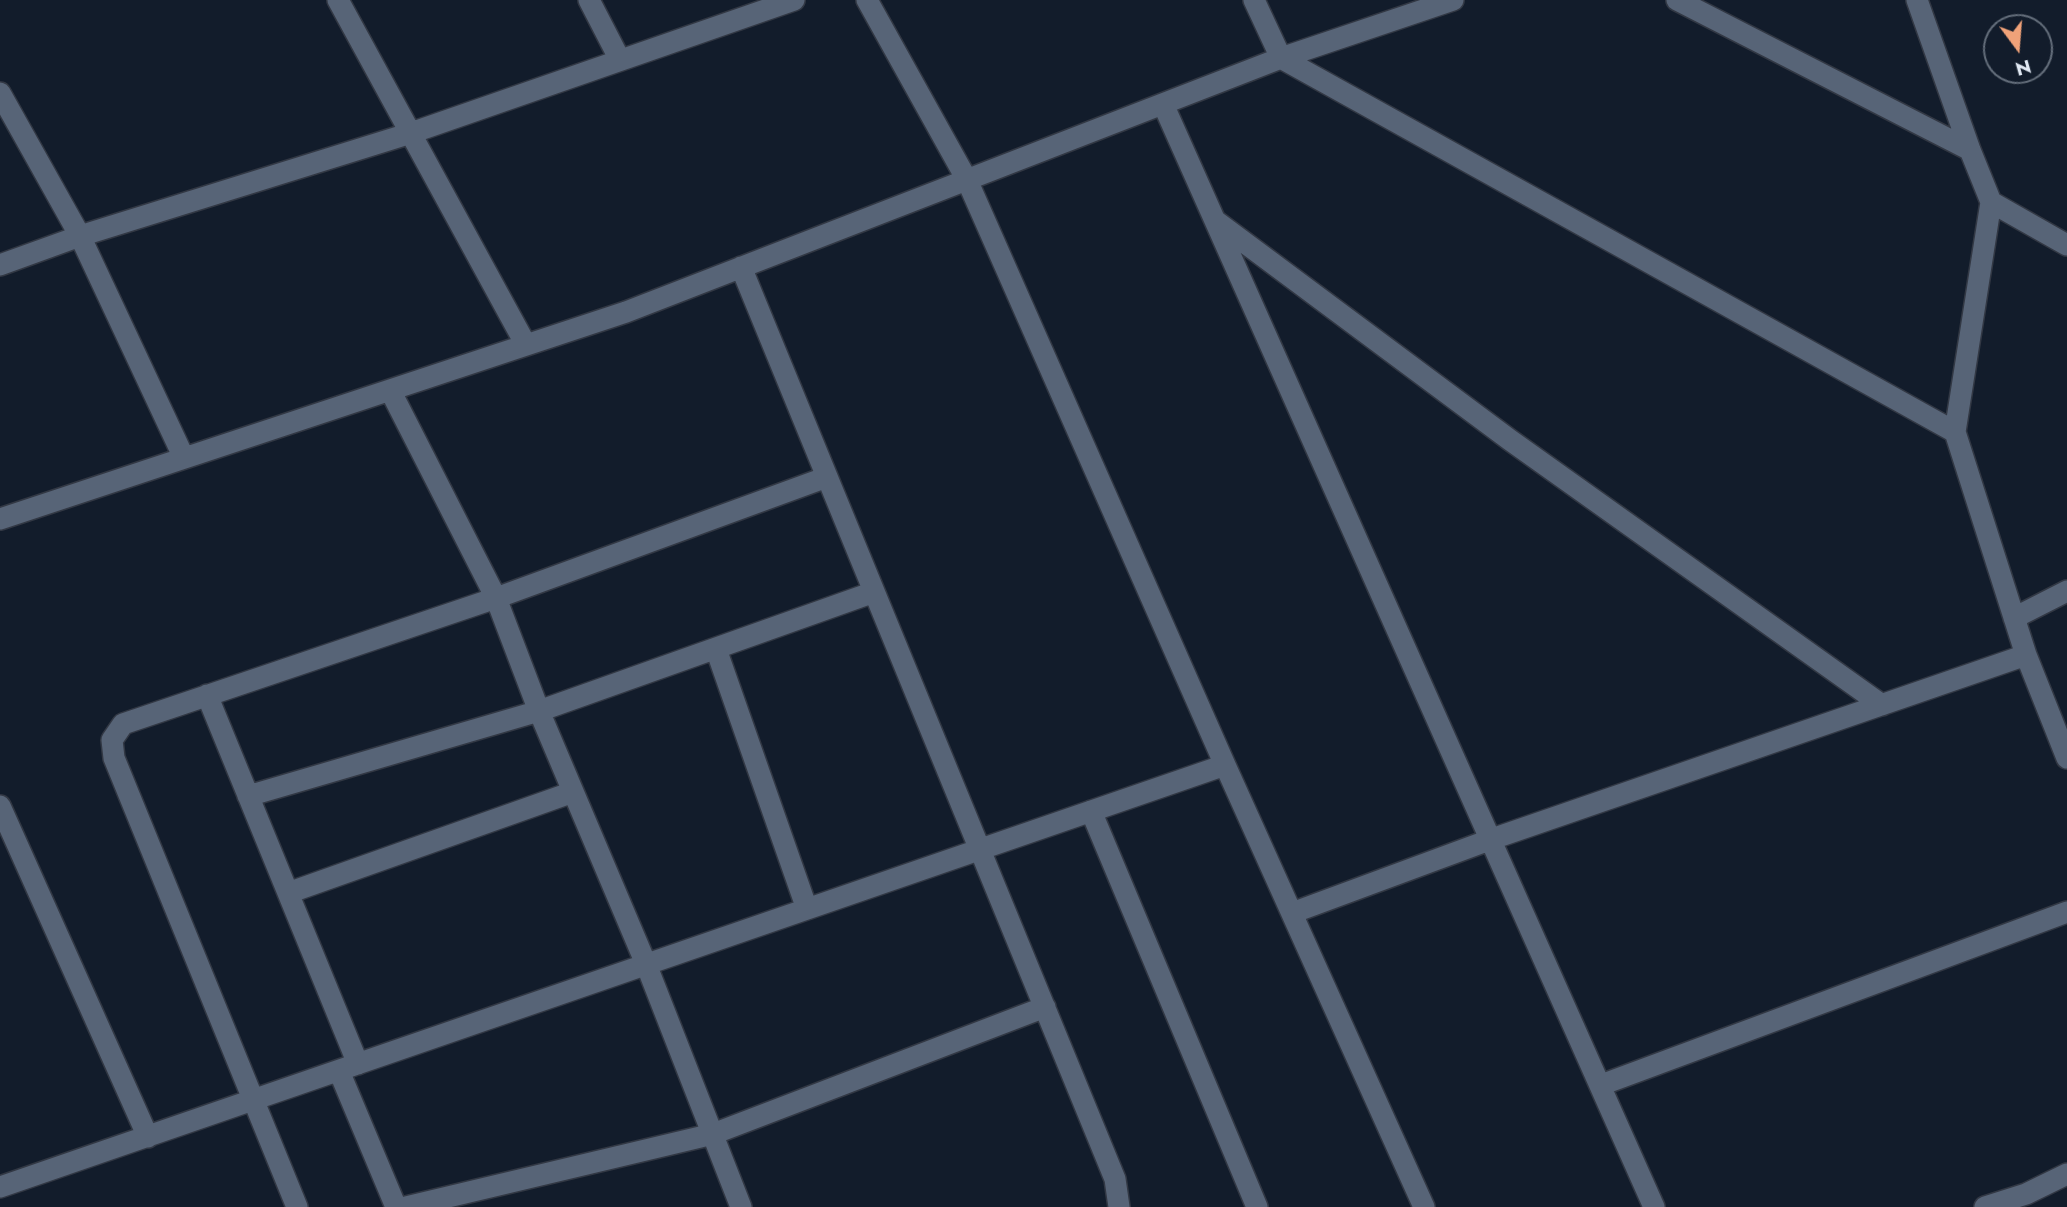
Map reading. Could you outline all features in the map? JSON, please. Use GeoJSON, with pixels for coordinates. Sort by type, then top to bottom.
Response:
{"type":"FeatureCollection","features":[{"type":"Feature","properties":{"kind":"street"},"geometry":{"type":"LineString","coordinates":[[338,0],[526,345]]}},
{"type":"Feature","properties":{"kind":"street"},"geometry":{"type":"LineString","coordinates":[[589,0],[620,60]]}},
{"type":"Feature","properties":{"kind":"street"},"geometry":{"type":"LineString","coordinates":[[0,265],[80,236],[411,133],[794,0]]}},
{"type":"Feature","properties":{"kind":"street"},"geometry":{"type":"LineString","coordinates":[[867,0],[967,180],[1224,765],[1424,1207]]}},
{"type":"Feature","properties":{"kind":"street"},"geometry":{"type":"LineString","coordinates":[[1254,0],[1281,58],[1955,432]]}},
{"type":"Feature","properties":{"kind":"street"},"geometry":{"type":"LineString","coordinates":[[1678,0],[1970,150]]}},
{"type":"Feature","properties":{"kind":"street"},"geometry":{"type":"LineString","coordinates":[[1917,0],[1991,202],[1955,432],[2026,655],[2067,758]]}},
{"type":"Feature","properties":{"kind":"street"},"geometry":{"type":"LineString","coordinates":[[0,519],[626,312],[1281,58],[1448,1]]}},
{"type":"Feature","properties":{"kind":"street"},"geometry":{"type":"LineString","coordinates":[[0,93],[80,236],[184,458]]}},
{"type":"Feature","properties":{"kind":"street"},"geometry":{"type":"LineString","coordinates":[[1163,104],[1654,1207]]}},
{"type":"Feature","properties":{"kind":"street"},"geometry":{"type":"LineString","coordinates":[[1991,202],[2067,245]]}},
{"type":"Feature","properties":{"kind":"street"},"geometry":{"type":"LineString","coordinates":[[1215,221],[1510,440],[1882,705]]}},
{"type":"Feature","properties":{"kind":"street"},"geometry":{"type":"LineString","coordinates":[[741,267],[1115,1179],[1119,1207]]}},
{"type":"Feature","properties":{"kind":"street"},"geometry":{"type":"LineString","coordinates":[[390,390],[496,598],[539,711],[646,964],[741,1207]]}},
{"type":"Feature","properties":{"kind":"street"},"geometry":{"type":"LineString","coordinates":[[297,1207],[114,758],[112,740],[122,724],[496,598],[827,477]]}},
{"type":"Feature","properties":{"kind":"street"},"geometry":{"type":"LineString","coordinates":[[2014,618],[2067,591]]}},
{"type":"Feature","properties":{"kind":"street"},"geometry":{"type":"LineString","coordinates":[[248,796],[539,711],[874,593]]}},
{"type":"Feature","properties":{"kind":"street"},"geometry":{"type":"LineString","coordinates":[[716,649],[807,909]]}},
{"type":"Feature","properties":{"kind":"street"},"geometry":{"type":"LineString","coordinates":[[1292,913],[1492,839],[2026,655]]}},
{"type":"Feature","properties":{"kind":"street"},"geometry":{"type":"LineString","coordinates":[[207,695],[288,893],[396,1207]]}},
{"type":"Feature","properties":{"kind":"street"},"geometry":{"type":"LineString","coordinates":[[0,1187],[1224,765]]}},
{"type":"Feature","properties":{"kind":"street"},"geometry":{"type":"LineString","coordinates":[[288,893],[573,792]]}},
{"type":"Feature","properties":{"kind":"street"},"geometry":{"type":"LineString","coordinates":[[0,806],[148,1136]]}},
{"type":"Feature","properties":{"kind":"street"},"geometry":{"type":"LineString","coordinates":[[1091,811],[1258,1207]]}},
{"type":"Feature","properties":{"kind":"street"},"geometry":{"type":"LineString","coordinates":[[1601,1085],[2067,912]]}},
{"type":"Feature","properties":{"kind":"street"},"geometry":{"type":"LineString","coordinates":[[406,1207],[713,1134],[1045,1007]]}},
{"type":"Feature","properties":{"kind":"street"},"geometry":{"type":"LineString","coordinates":[[1984,1207],[2029,1200],[2067,1174]]}}]}
